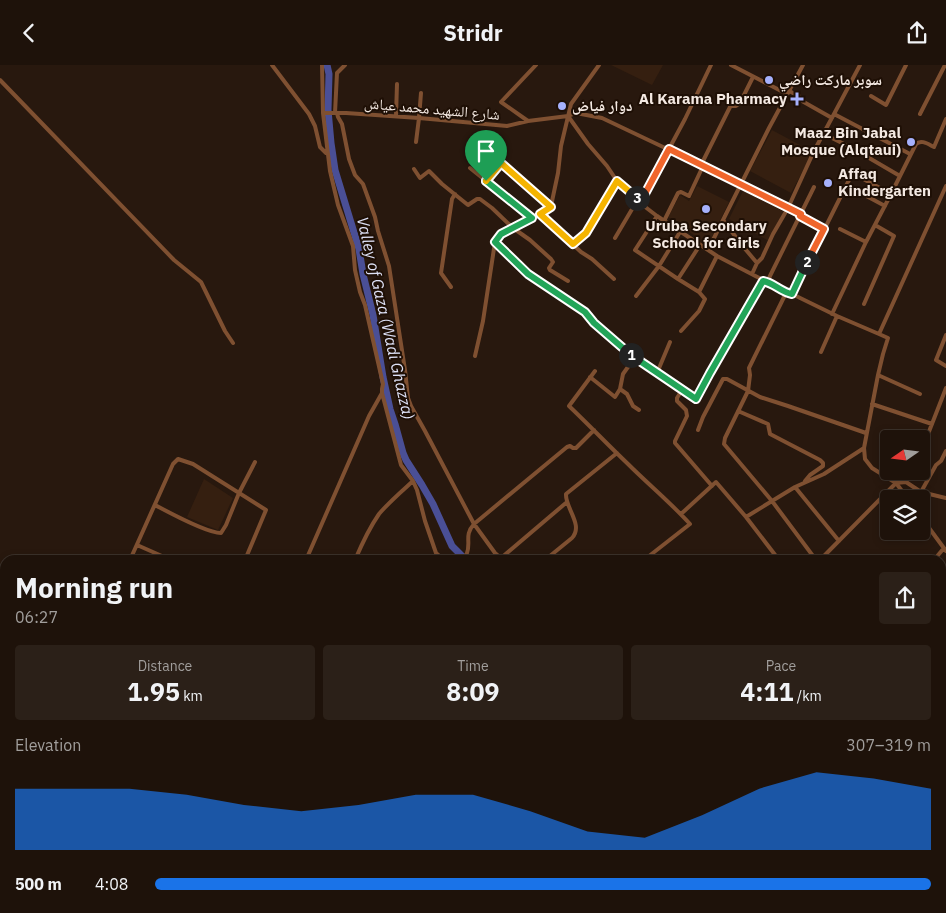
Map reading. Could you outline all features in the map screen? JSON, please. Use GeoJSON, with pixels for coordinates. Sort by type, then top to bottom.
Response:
{"type":"FeatureCollection","features":[{"type":"Feature","properties":{"kind":"street"},"geometry":{"type":"LineString","coordinates":[[272,65],[310,114],[320,147],[327,153]]}},
{"type":"Feature","properties":{"kind":"street"},"geometry":{"type":"LineString","coordinates":[[322,65],[330,113]]}},
{"type":"Feature","properties":{"kind":"street"},"geometry":{"type":"LineString","coordinates":[[345,65],[338,73],[330,113],[327,153],[333,188],[353,245],[355,270],[373,338],[383,384],[382,393],[401,465],[413,481],[420,497],[432,542],[438,555]]}},
{"type":"Feature","properties":{"kind":"street"},"geometry":{"type":"LineString","coordinates":[[528,121],[501,102],[536,65]]}},
{"type":"Feature","properties":{"kind":"street"},"geometry":{"type":"LineString","coordinates":[[475,357],[483,321],[495,242],[501,234],[551,207],[561,146],[571,105],[599,65]]}},
{"type":"Feature","properties":{"kind":"street"},"geometry":{"type":"LineString","coordinates":[[615,238],[669,149],[711,65]]}},
{"type":"Feature","properties":{"kind":"street"},"geometry":{"type":"LineString","coordinates":[[731,65],[788,93],[799,96],[802,101],[832,118]]}},
{"type":"Feature","properties":{"kind":"street"},"geometry":{"type":"LineString","coordinates":[[708,250],[740,184],[803,65]]}},
{"type":"Feature","properties":{"kind":"street"},"geometry":{"type":"LineString","coordinates":[[752,274],[788,208],[814,151],[860,65]]}},
{"type":"Feature","properties":{"kind":"street"},"geometry":{"type":"LineString","coordinates":[[871,96],[886,105],[906,65]]}},
{"type":"Feature","properties":{"kind":"street"},"geometry":{"type":"LineString","coordinates":[[920,114],[945,65]]}},
{"type":"Feature","properties":{"kind":"street"},"geometry":{"type":"LineString","coordinates":[[664,221],[678,193],[681,192],[689,195],[730,107],[740,103],[753,77]]}},
{"type":"Feature","properties":{"kind":"street"},"geometry":{"type":"LineString","coordinates":[[0,80],[174,260],[201,283],[233,343]]}},
{"type":"Feature","properties":{"kind":"street"},"geometry":{"type":"LineString","coordinates":[[396,116],[397,84]]}},
{"type":"Feature","properties":{"kind":"street"},"geometry":{"type":"LineString","coordinates":[[416,141],[421,93]]}},
{"type":"Feature","properties":{"kind":"street"},"geometry":{"type":"LineString","coordinates":[[330,113],[338,117],[342,124],[349,159],[355,175],[363,184],[376,217],[388,266],[408,398],[411,406],[474,524],[497,555]]}},
{"type":"Feature","properties":{"kind":"street","name":"شارع الشهيد محمد عياش"},"geometry":{"type":"LineString","coordinates":[[330,113],[396,116],[507,126],[576,113],[602,118],[702,165],[788,208],[824,229]]}},
{"type":"Feature","properties":{"kind":"street"},"geometry":{"type":"LineString","coordinates":[[834,114],[910,154]]}},
{"type":"Feature","properties":{"kind":"street"},"geometry":{"type":"LineString","coordinates":[[568,116],[617,181],[664,221],[717,256],[786,293],[792,294],[832,314],[888,338],[878,375],[864,448],[866,459],[872,468],[896,483],[901,490]]}},
{"type":"Feature","properties":{"kind":"street"},"geometry":{"type":"LineString","coordinates":[[832,314],[910,154],[918,142],[922,141],[934,147],[946,119]]}},
{"type":"Feature","properties":{"kind":"street"},"geometry":{"type":"LineString","coordinates":[[824,134],[852,147],[900,176]]}},
{"type":"Feature","properties":{"kind":"street"},"geometry":{"type":"LineString","coordinates":[[489,153],[551,207]]}},
{"type":"Feature","properties":{"kind":"street"},"geometry":{"type":"LineString","coordinates":[[486,181],[501,163]]}},
{"type":"Feature","properties":{"kind":"street"},"geometry":{"type":"LineString","coordinates":[[470,168],[532,218]]}},
{"type":"Feature","properties":{"kind":"street"},"geometry":{"type":"LineString","coordinates":[[414,169],[420,178],[429,171],[468,205],[480,199],[551,259],[554,262],[550,270],[568,281]]}},
{"type":"Feature","properties":{"kind":"street"},"geometry":{"type":"LineString","coordinates":[[792,294],[852,174],[891,194]]}},
{"type":"Feature","properties":{"kind":"street"},"geometry":{"type":"LineString","coordinates":[[573,244],[586,233],[617,181]]}},
{"type":"Feature","properties":{"kind":"street"},"geometry":{"type":"LineString","coordinates":[[879,333],[946,185]]}},
{"type":"Feature","properties":{"kind":"street"},"geometry":{"type":"LineString","coordinates":[[495,242],[528,274],[585,312],[594,323],[635,357],[696,399],[765,281],[814,187]]}},
{"type":"Feature","properties":{"kind":"street"},"geometry":{"type":"LineString","coordinates":[[859,192],[885,206]]}},
{"type":"Feature","properties":{"kind":"street"},"geometry":{"type":"LineString","coordinates":[[451,287],[441,273],[452,199],[455,194]]}},
{"type":"Feature","properties":{"kind":"street"},"geometry":{"type":"LineString","coordinates":[[540,214],[614,279]]}},
{"type":"Feature","properties":{"kind":"street"},"geometry":{"type":"LineString","coordinates":[[657,216],[635,250],[699,292],[705,299],[698,311],[681,331]]}},
{"type":"Feature","properties":{"kind":"street"},"geometry":{"type":"LineString","coordinates":[[723,220],[757,263]]}},
{"type":"Feature","properties":{"kind":"street"},"geometry":{"type":"LineString","coordinates":[[864,304],[894,236],[875,225]]}},
{"type":"Feature","properties":{"kind":"street"},"geometry":{"type":"LineString","coordinates":[[840,229],[866,242]]}},
{"type":"Feature","properties":{"kind":"street"},"geometry":{"type":"LineString","coordinates":[[636,296],[680,232]]}},
{"type":"Feature","properties":{"kind":"street"},"geometry":{"type":"LineString","coordinates":[[678,279],[700,245]]}},
{"type":"Feature","properties":{"kind":"street"},"geometry":{"type":"LineString","coordinates":[[699,292],[717,256]]}},
{"type":"Feature","properties":{"kind":"street"},"geometry":{"type":"LineString","coordinates":[[786,293],[749,368],[748,391],[725,438],[724,444],[772,501],[812,555]]}},
{"type":"Feature","properties":{"kind":"street"},"geometry":{"type":"LineString","coordinates":[[821,352],[837,316]]}},
{"type":"Feature","properties":{"kind":"street"},"geometry":{"type":"LineString","coordinates":[[946,335],[936,360],[946,366]]}},
{"type":"Feature","properties":{"kind":"street"},"geometry":{"type":"LineString","coordinates":[[658,373],[670,342]]}},
{"type":"Feature","properties":{"kind":"street"},"geometry":{"type":"LineString","coordinates":[[590,377],[615,397],[620,389],[623,374],[635,357]]}},
{"type":"Feature","properties":{"kind":"street"},"geometry":{"type":"LineString","coordinates":[[595,371],[569,407],[690,523],[650,555]]}},
{"type":"Feature","properties":{"kind":"street"},"geometry":{"type":"LineString","coordinates":[[878,375],[920,393]]}},
{"type":"Feature","properties":{"kind":"street"},"geometry":{"type":"LineString","coordinates":[[698,430],[722,379],[727,379],[760,397],[866,433]]}},
{"type":"Feature","properties":{"kind":"street"},"geometry":{"type":"LineString","coordinates":[[930,430],[946,388]]}},
{"type":"Feature","properties":{"kind":"street"},"geometry":{"type":"LineString","coordinates":[[620,389],[627,394],[633,406],[639,410]]}},
{"type":"Feature","properties":{"kind":"street"},"geometry":{"type":"LineString","coordinates":[[682,390],[677,401],[686,410],[687,416],[675,443],[712,486]]}},
{"type":"Feature","properties":{"kind":"street"},"geometry":{"type":"LineString","coordinates":[[308,555],[366,424],[382,393]]}},
{"type":"Feature","properties":{"kind":"street"},"geometry":{"type":"LineString","coordinates":[[872,404],[932,424]]}},
{"type":"Feature","properties":{"kind":"street"},"geometry":{"type":"LineString","coordinates":[[738,411],[768,424],[770,434],[823,463],[803,483]]}},
{"type":"Feature","properties":{"kind":"street"},"geometry":{"type":"LineString","coordinates":[[466,555],[468,554],[469,529],[474,524],[567,447],[576,448],[594,430]]}},
{"type":"Feature","properties":{"kind":"street"},"geometry":{"type":"LineString","coordinates":[[746,517],[795,487],[824,474],[864,448]]}},
{"type":"Feature","properties":{"kind":"street"},"geometry":{"type":"LineString","coordinates":[[551,555],[575,534],[576,526],[565,497],[567,492],[617,453]]}},
{"type":"Feature","properties":{"kind":"street"},"geometry":{"type":"LineString","coordinates":[[922,490],[936,465],[946,453]]}},
{"type":"Feature","properties":{"kind":"street"},"geometry":{"type":"LineString","coordinates":[[132,555],[173,464],[178,459],[193,464],[266,510],[247,555]]}},
{"type":"Feature","properties":{"kind":"street"},"geometry":{"type":"LineString","coordinates":[[155,505],[202,527],[220,533],[226,525],[254,461]]}},
{"type":"Feature","properties":{"kind":"street"},"geometry":{"type":"LineString","coordinates":[[357,555],[379,515],[413,481]]}},
{"type":"Feature","properties":{"kind":"street"},"geometry":{"type":"LineString","coordinates":[[681,514],[716,482],[775,555]]}},
{"type":"Feature","properties":{"kind":"street"},"geometry":{"type":"LineString","coordinates":[[825,555],[896,483],[906,482],[918,490]]}},
{"type":"Feature","properties":{"kind":"street"},"geometry":{"type":"LineString","coordinates":[[795,487],[839,541]]}},
{"type":"Feature","properties":{"kind":"street"},"geometry":{"type":"LineString","coordinates":[[930,494],[946,497]]}},
{"type":"Feature","properties":{"kind":"street"},"geometry":{"type":"LineString","coordinates":[[507,555],[567,502]]}},
{"type":"Feature","properties":{"kind":"street"},"geometry":{"type":"LineString","coordinates":[[930,529],[945,549]]}},
{"type":"Feature","properties":{"kind":"street"},"geometry":{"type":"LineString","coordinates":[[137,545],[160,555]]}},
{"type":"Feature","properties":{"kind":"shaded area"},"geometry":{"type":"Polygon","coordinates":[[[611,65],[663,65],[652,85],[611,65]]]}},
{"type":"Feature","properties":{"kind":"shaded area"},"geometry":{"type":"Polygon","coordinates":[[[772,130],[813,152],[791,193],[750,171],[772,130]]]}},
{"type":"Feature","properties":{"kind":"shaded area"},"geometry":{"type":"Polygon","coordinates":[[[697,186],[729,202],[707,247],[694,239],[695,236],[668,217],[680,195],[689,201],[697,186]]]}},
{"type":"Feature","properties":{"kind":"shaded area"},"geometry":{"type":"Polygon","coordinates":[[[745,187],[786,207],[769,241],[729,219],[745,187]]]}},
{"type":"Feature","properties":{"kind":"shaded area"},"geometry":{"type":"Polygon","coordinates":[[[204,479],[233,498],[218,530],[187,517],[204,479]]]}},
{"type":"Feature","properties":{"kind":"waterway","name":"Valley of Gaza (Wadi Ghazza)"},"geometry":{"type":"LineString","coordinates":[[327,65],[329,74],[328,110],[335,170],[359,249],[390,409],[406,460],[433,504],[452,546],[461,555]]}},
{"type":"Feature","properties":{"kind":"place","name":"سوبر ماركت راضي"},"geometry":{"type":"Point","coordinates":[769,80]}},
{"type":"Feature","properties":{"kind":"place","name":"Al Karama Pharmacy"},"geometry":{"type":"Point","coordinates":[797,99]}},
{"type":"Feature","properties":{"kind":"place","name":"دوار فياض"},"geometry":{"type":"Point","coordinates":[562,106]}},
{"type":"Feature","properties":{"kind":"place","name":"Maaz Bin Jabal Mosque (Alqtaui)"},"geometry":{"type":"Point","coordinates":[911,142]}},
{"type":"Feature","properties":{"kind":"place","name":"Affaq Kindergarten"},"geometry":{"type":"Point","coordinates":[828,183]}},
{"type":"Feature","properties":{"kind":"place","name":"Uruba Secondary School for Girls"},"geometry":{"type":"Point","coordinates":[706,209]}},
{"type":"Feature","properties":{"kind":"route"},"geometry":{"type":"LineString","coordinates":[[669,149],[801,214],[800,216],[824,229],[792,294],[786,293],[763,281],[696,399],[627,352],[594,323],[585,312],[528,274],[495,242],[501,234],[532,218],[486,181],[501,163],[545,200],[551,207],[540,214],[573,244],[586,233],[617,181],[638,199],[640,203],[669,149]]}}]}
